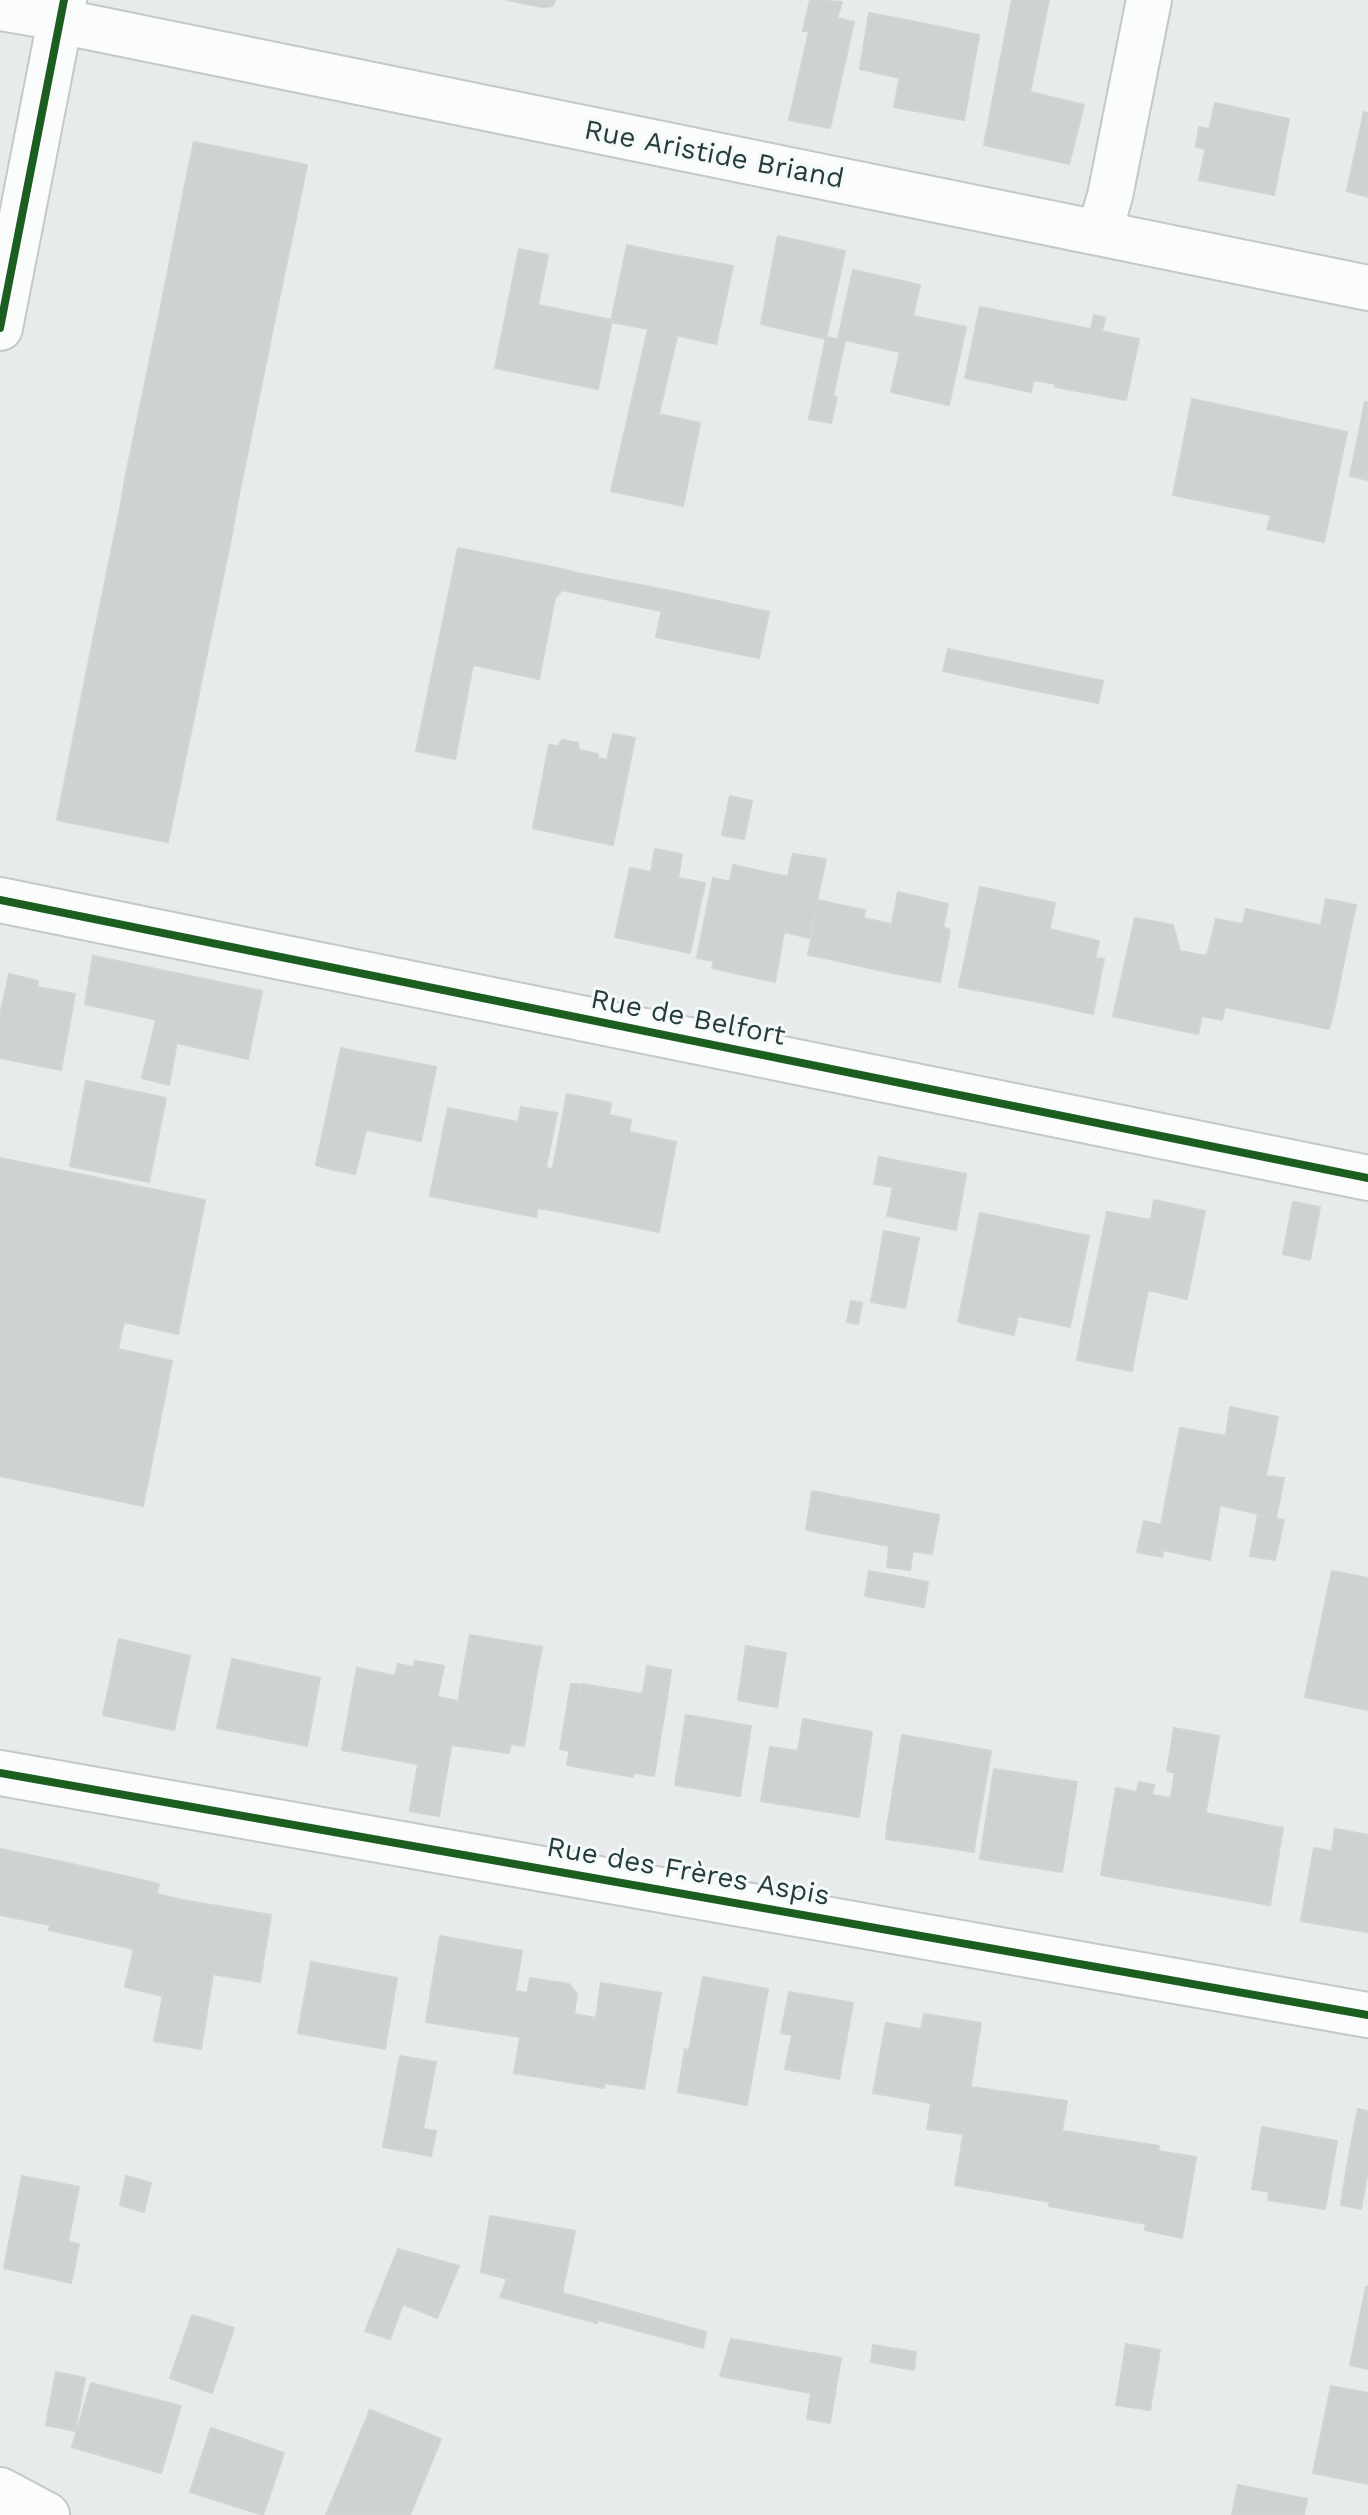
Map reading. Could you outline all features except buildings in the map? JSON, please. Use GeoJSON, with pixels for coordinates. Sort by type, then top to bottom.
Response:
{"type":"FeatureCollection","features":[{"type":"Feature","properties":{"kind":"street"},"geometry":{"type":"LineString","coordinates":[[1099,233],[1110,196],[1149,0]]}},
{"type":"Feature","properties":{"kind":"street"},"geometry":{"type":"LineString","coordinates":[[0,328],[62,11]]}},
{"type":"Feature","properties":{"kind":"street","name":"Rue Aristide Briand"},"geometry":{"type":"LineString","coordinates":[[62,11],[1368,288]]}},
{"type":"Feature","properties":{"kind":"street","name":"Rue de Belfort"},"geometry":{"type":"LineString","coordinates":[[0,900],[1368,1178]]}},
{"type":"Feature","properties":{"kind":"street","name":"Rue des Frères Aspis"},"geometry":{"type":"LineString","coordinates":[[0,1773],[1368,2015]]}},
{"type":"Feature","properties":{"kind":"street"},"geometry":{"type":"LineString","coordinates":[[0,2490],[47,2515]]}},
{"type":"Feature","properties":{"kind":"lane"},"geometry":{"type":"LineString","coordinates":[[0,11],[62,11]]}},
{"type":"Feature","properties":{"kind":"cycle path"},"geometry":{"type":"LineString","coordinates":[[0,328],[64,0]]}},
{"type":"Feature","properties":{"kind":"cycle path"},"geometry":{"type":"LineString","coordinates":[[0,900],[1368,1178]]}},
{"type":"Feature","properties":{"kind":"cycle path"},"geometry":{"type":"LineString","coordinates":[[0,1773],[1368,2015]]}}]}
